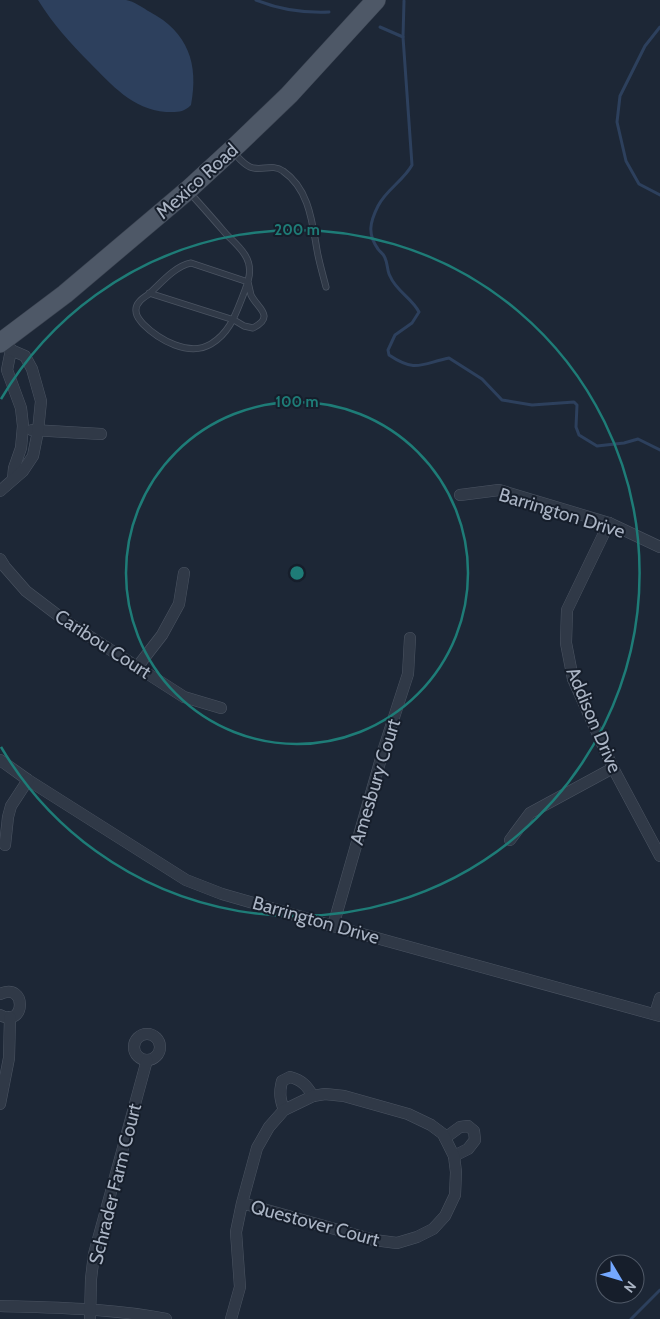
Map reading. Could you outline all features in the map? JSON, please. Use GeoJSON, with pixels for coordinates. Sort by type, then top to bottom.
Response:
{"type":"FeatureCollection","features":[{"type":"Feature","properties":{"kind":"main road","name":"Mexico Road"},"geometry":{"type":"LineString","coordinates":[[6,344],[188,190],[232,150],[289,95],[376,0]]}},
{"type":"Feature","properties":{"kind":"street"},"geometry":{"type":"LineString","coordinates":[[6,344],[6,370],[21,408],[23,429],[21,448],[14,468],[13,479]]}},
{"type":"Feature","properties":{"kind":"street"},"geometry":{"type":"LineString","coordinates":[[0,491],[23,471],[33,456],[41,401],[32,369],[25,356],[6,344]]}},
{"type":"Feature","properties":{"kind":"street"},"geometry":{"type":"LineString","coordinates":[[23,429],[101,434]]}},
{"type":"Feature","properties":{"kind":"street","name":"Barrington Drive"},"geometry":{"type":"LineString","coordinates":[[460,495],[499,490],[609,524],[660,547]]}},
{"type":"Feature","properties":{"kind":"street","name":"Addison Drive"},"geometry":{"type":"LineString","coordinates":[[609,524],[568,610],[566,643],[573,679],[613,768],[660,856]]}},
{"type":"Feature","properties":{"kind":"street","name":"Caribou Court"},"geometry":{"type":"LineString","coordinates":[[0,559],[26,591],[64,620],[184,697],[221,708]]}},
{"type":"Feature","properties":{"kind":"street"},"geometry":{"type":"LineString","coordinates":[[138,666],[162,635],[179,604],[184,573]]}},
{"type":"Feature","properties":{"kind":"street","name":"Amesbury Court"},"geometry":{"type":"LineString","coordinates":[[333,926],[384,748],[408,674],[410,638]]}},
{"type":"Feature","properties":{"kind":"street","name":"Barrington Drive"},"geometry":{"type":"LineString","coordinates":[[0,760],[28,780],[186,880],[222,894],[658,1015]]}},
{"type":"Feature","properties":{"kind":"street"},"geometry":{"type":"LineString","coordinates":[[510,840],[530,813],[613,768]]}},
{"type":"Feature","properties":{"kind":"street"},"geometry":{"type":"LineString","coordinates":[[5,845],[11,806],[28,780]]}},
{"type":"Feature","properties":{"kind":"street"},"geometry":{"type":"LineString","coordinates":[[0,994],[9,992],[17,996],[20,1008],[18,1012],[5,1016],[9,1058],[0,1104]]}},
{"type":"Feature","properties":{"kind":"street"},"geometry":{"type":"LineString","coordinates":[[658,1015],[660,998]]}},
{"type":"Feature","properties":{"kind":"street","name":"Schrader Farm Court"},"geometry":{"type":"LineString","coordinates":[[91,1314],[91,1279],[94,1254],[147,1060]]}},
{"type":"Feature","properties":{"kind":"street"},"geometry":{"type":"LineString","coordinates":[[284,1110],[280,1098],[280,1090],[282,1082],[290,1077],[300,1080],[313,1096]]}},
{"type":"Feature","properties":{"kind":"street"},"geometry":{"type":"LineString","coordinates":[[231,1319],[240,1287],[236,1232],[242,1204],[257,1148],[269,1127],[284,1110],[313,1096],[325,1094],[344,1096],[408,1114],[431,1125],[445,1138],[454,1156],[468,1149],[475,1140],[474,1131],[468,1126],[460,1127],[445,1138]]}},
{"type":"Feature","properties":{"kind":"street","name":"Questover Court"},"geometry":{"type":"LineString","coordinates":[[242,1204],[374,1240],[397,1243],[418,1237],[433,1229],[445,1216],[455,1195],[454,1156]]}},
{"type":"Feature","properties":{"kind":"street"},"geometry":{"type":"LineString","coordinates":[[0,1306],[91,1314],[141,1314],[166,1319]]}},
{"type":"Feature","properties":{"kind":"lane"},"geometry":{"type":"LineString","coordinates":[[232,150],[244,164],[252,168],[261,169],[271,166],[282,170],[302,193],[312,218],[317,252],[326,287]]}},
{"type":"Feature","properties":{"kind":"lane"},"geometry":{"type":"LineString","coordinates":[[188,190],[245,255],[250,269],[248,282],[234,320],[225,334],[210,345],[194,348],[178,346],[162,340],[137,317],[135,310],[138,303],[182,264],[191,263],[248,282]]}},
{"type":"Feature","properties":{"kind":"lane"},"geometry":{"type":"LineString","coordinates":[[149,293],[234,320],[244,326],[253,328],[261,324],[264,318],[264,310],[251,295],[248,282]]}},
{"type":"Feature","properties":{"kind":"water"},"geometry":{"type":"Polygon","coordinates":[[[38,0],[126,0],[135,3],[163,20],[182,39],[192,63],[193,90],[191,105],[182,111],[166,112],[143,106],[123,95],[69,41],[38,0]]]}},
{"type":"Feature","properties":{"kind":"waterway"},"geometry":{"type":"LineString","coordinates":[[256,0],[291,10],[329,12]]}},
{"type":"Feature","properties":{"kind":"waterway"},"geometry":{"type":"LineString","coordinates":[[404,1],[403,37],[412,165],[381,200],[373,217],[371,233],[375,244],[387,263],[389,274],[393,281],[419,312],[412,323],[395,335],[388,350],[389,355],[406,364],[419,366],[449,358],[482,379],[502,400],[532,405],[574,402],[577,405],[576,427],[579,435],[597,446],[624,443],[638,439],[660,450]]}},
{"type":"Feature","properties":{"kind":"waterway"},"geometry":{"type":"LineString","coordinates":[[380,27],[403,37]]}},
{"type":"Feature","properties":{"kind":"waterway"},"geometry":{"type":"LineString","coordinates":[[660,27],[645,46],[620,96],[617,122],[626,161],[639,184],[660,195]]}},
{"type":"Feature","properties":{"kind":"waterway"},"geometry":{"type":"LineString","coordinates":[[631,1319],[660,1290]]}}]}
